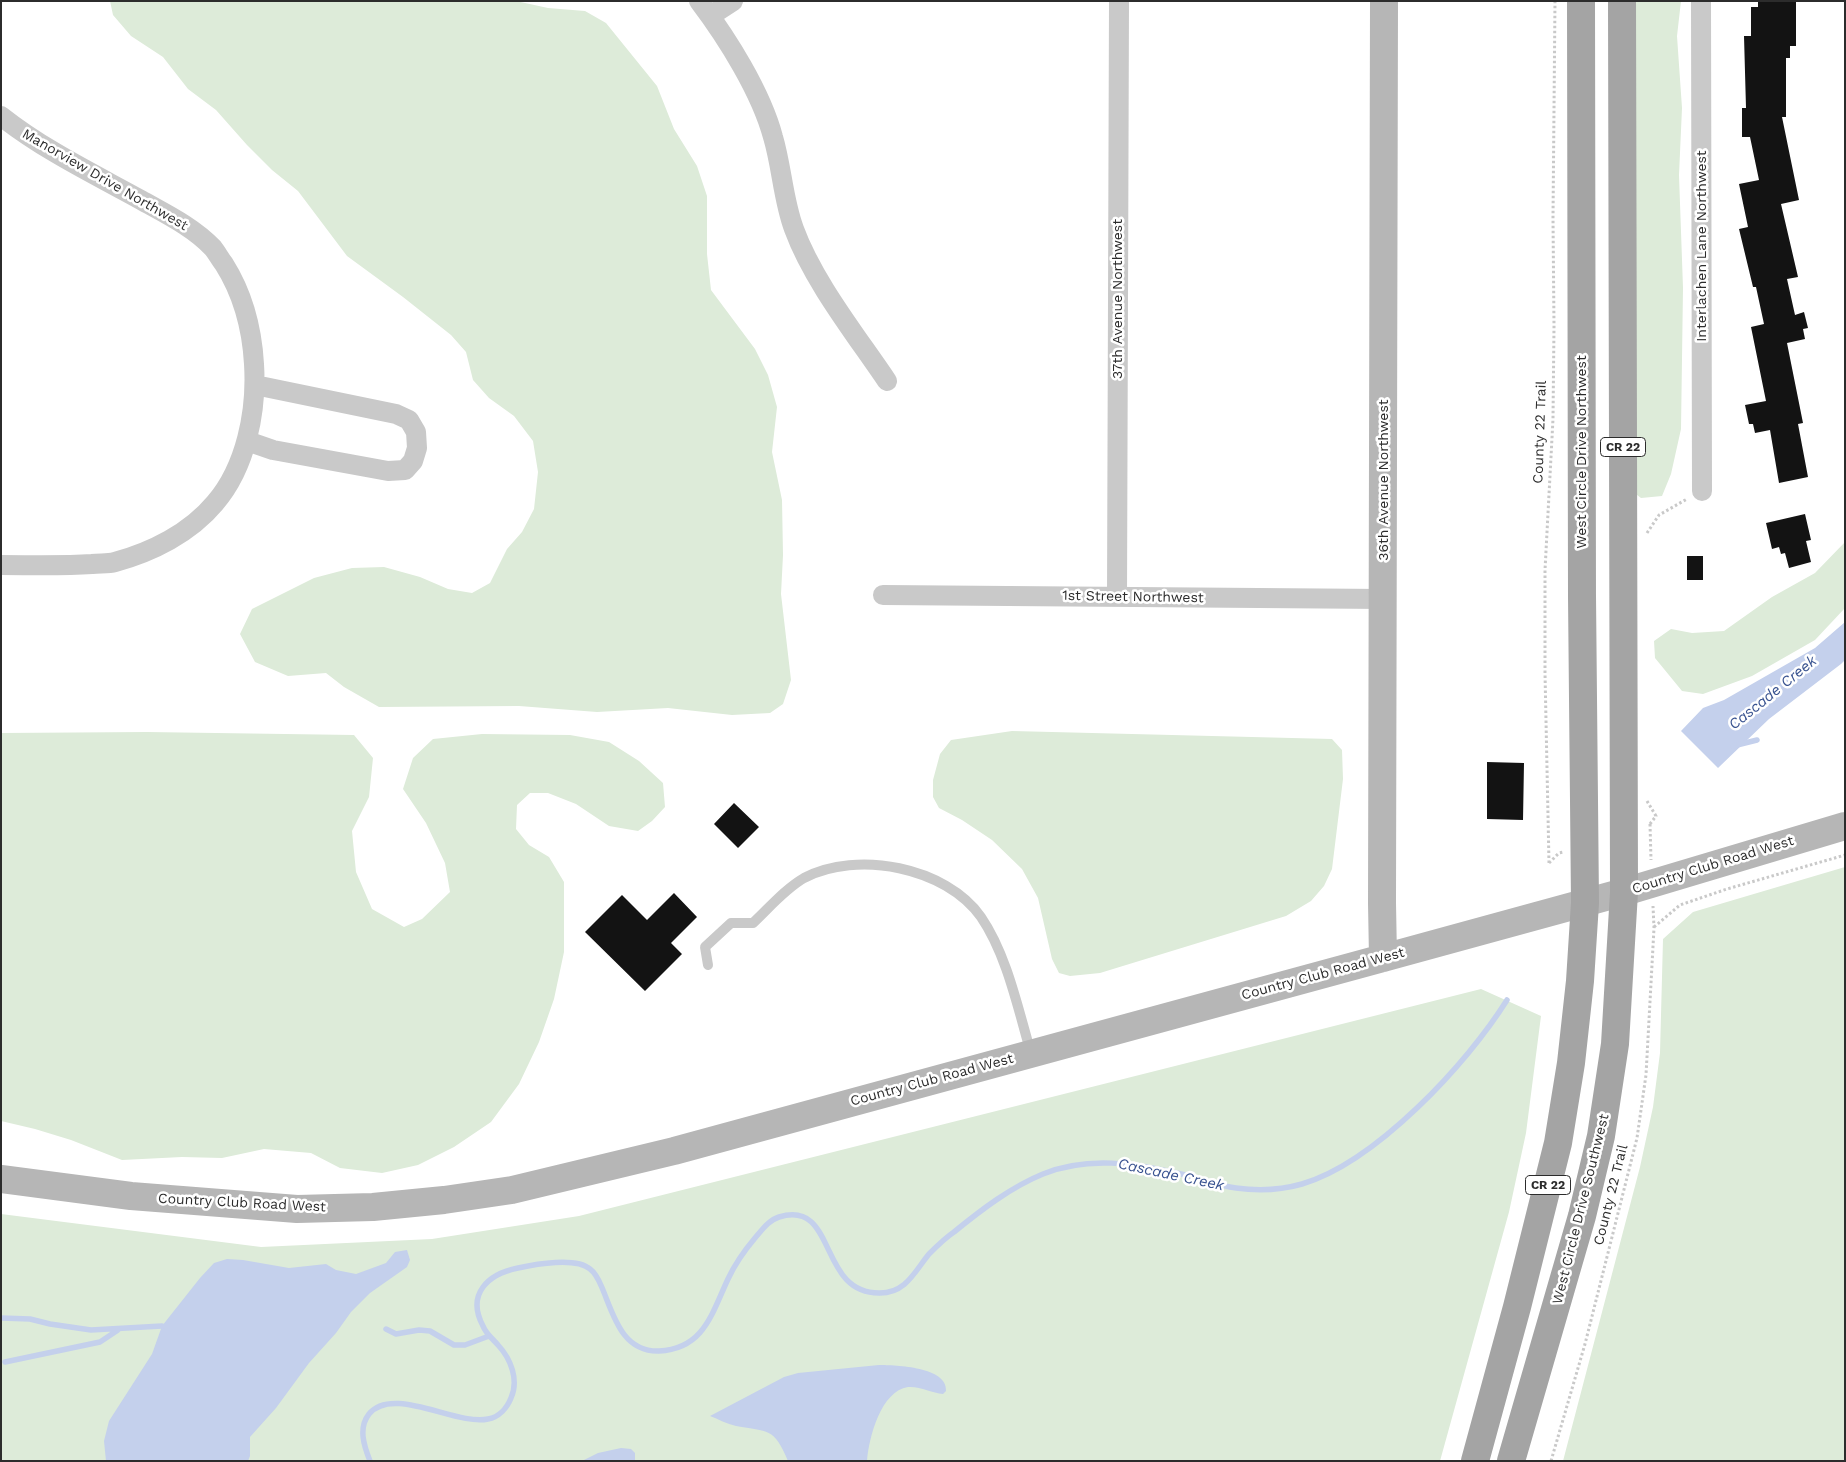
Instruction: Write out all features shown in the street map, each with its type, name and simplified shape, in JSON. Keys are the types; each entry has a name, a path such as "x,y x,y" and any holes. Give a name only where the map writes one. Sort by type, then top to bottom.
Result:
{"main road":[{"name":"36th Avenue Northwest","path":"1383,958 1384,1"},
{"name":"West Circle Drive Northwest","path":"1581,1 1582,596 1585,903"},
{"name":"CR 22","path":"1622,1 1624,892"},
{"name":"Country Club Road West","path":"1,1179 131,1196 297,1209 373,1207 444,1200 512,1190 674,1151 1585,903 1845,826"},
{"name":"West Circle Drive Southwest","path":"1511,1461 1582,1216 1601,1136 1615,1044 1624,892"},
{"name":"CR 22","path":"1475,1461 1522,1288 1558,1143 1577,1023 1585,903"}],"street":[{"path":"734,1 705,9 738,60 760,102 773,135 794,230 810,264 887,381"},
{"name":"37th Avenue Northwest","path":"1117,596 1119,1"},
{"name":"Interlachen Lane Northwest","path":"1701,1 1702,491"},
{"name":"Manorview Drive Northwest","path":"1,116 22,133 186,226 214,249 233,279 246,313 252,343 255,385 254,412 246,441 232,477 215,503 187,528 145,552 113,562 74,565 1,565"},
{"path":"246,441 273,450 388,470 405,470 413,461 417,448 416,432 409,420 396,414 255,385"},
{"name":"1st Street Northwest","path":"883,595 1384,599"}],"lane":[{"path":"708,965 705,947 731,923 753,924 792,887 811,876 835,868 858,864 882,865 918,873 936,881 967,902 989,930 1006,971 1031,1053"}],"path":[{"name":"County 22 Trail","path":"1549,863 1545,570 1553,419 1555,1"},
{"name":"County 22 Trail","path":"1551,1461 1585,1344 1637,1138 1646,1076 1654,928 1680,905 1727,889 1845,855"}],"green space":[{"path":"110,1 516,1 548,8 585,11 606,23 657,86 674,129 697,166 707,196 707,254 711,290 755,349 768,375 777,407 772,452 782,500 783,555 781,594 791,680 783,704 770,713 732,715 668,708 597,712 519,706 379,707 344,687 326,673 288,676 255,662 240,634 252,609 314,578 352,568 384,567 420,577 448,589 472,593 490,583 507,549 522,532 534,509 538,472 533,441 514,416 489,398 473,380 466,352 451,335 347,256 298,191 272,170 216,110 188,89 163,57 131,36 113,15"},
{"path":"1626,1 1681,1 1677,36 1682,108 1679,175 1683,288 1681,429 1671,474 1662,496 1641,498 1628,488"},
{"path":"1845,542 1845,608 1815,640 1752,676 1703,694 1682,691 1655,658 1654,641 1671,629 1692,633 1724,631 1772,597 1815,573"},
{"path":"1012,731 1332,739 1342,750 1343,779 1332,869 1324,886 1311,901 1286,916 1100,973 1070,976 1059,973 1052,959 1038,898 1022,869 992,840 962,820 939,808 933,797 933,780 940,754 951,740"},
{"path":"147,732 354,735 373,758 369,797 352,831 356,872 372,909 404,927 422,919 450,892 445,863 426,823 403,789 413,758 433,739 482,734 570,735 609,742 639,761 663,783 665,807 652,821 638,831 609,826 576,804 548,793 530,793 517,805 516,829 529,845 549,857 564,882 564,952 554,999 539,1042 519,1084 491,1122 454,1147 418,1165 382,1173 340,1168 311,1153 264,1149 222,1158 182,1157 122,1160 71,1140 1,1121 1,733"},
{"path":"1845,867 1845,1461 1563,1461 1640,1167 1653,1107 1660,1053 1663,939 1693,912"},
{"path":"1481,989 1541,1016 1526,1133 1509,1212 1440,1461 1,1461 1,1214 261,1247 432,1239 579,1216"}],"water":[{"path":"1845,622 1845,660 1769,719 1718,768 1681,731 1703,708 1724,700 1815,648"},
{"path":"407,1250 410,1260 407,1267 370,1293 351,1312 336,1333 309,1363 276,1408 250,1437 250,1456 248,1461 106,1461 104,1441 109,1421 152,1354 162,1326 214,1263 227,1259 243,1260 289,1268 326,1264 336,1270 356,1274 386,1263 395,1252"},
{"path":"879,1365 908,1367 930,1372 939,1377 944,1383 946,1391 943,1394 908,1387 899,1390 890,1397 878,1416 870,1440 867,1461 788,1461 778,1442 769,1433 733,1425 710,1416 784,1377 798,1373"},
{"path":"621,1448 631,1449 635,1453 635,1461 582,1461 598,1453"}],"building":[{"path":"1758,1 1796,1 1796,46 1790,46 1790,58 1786,58 1786,117 1782,117 1799,200 1781,204 1798,277 1787,279 1795,315 1804,312 1808,328 1803,329 1805,339 1787,343 1803,423 1798,424 1808,477 1779,483 1770,430 1755,433 1753,424 1749,424 1745,405 1766,401 1751,327 1764,324 1756,287 1753,287 1739,229 1748,227 1739,184 1759,180 1750,137 1742,137 1742,108 1746,108 1744,36 1751,36 1751,7 1758,7"},
{"path":"1805,514 1811,540 1806,541 1811,562 1789,568 1785,553 1781,554 1779,547 1772,549 1766,523"},
{"path":"1687,556 1703,556 1703,580 1687,580"},
{"path":"1487,762 1524,763 1523,820 1487,819"},
{"path":"734,803 759,827 738,848 714,824"},
{"path":"674,893 697,917 671,943 682,954 645,991 585,932 622,895 647,920"}],"waterway":[{"path":"1733,746 1757,740"},
{"name":"Cascade Creek","path":"370,1461 364,1443 364,1425 369,1414 380,1406 393,1404 409,1405 475,1420 492,1418 502,1412 507,1405 511,1398 514,1384 510,1363 503,1351 484,1329 478,1315 477,1304 483,1287 497,1275 535,1265 566,1262 584,1265 592,1271 601,1284 611,1311 628,1339 637,1346 647,1350 659,1351 674,1349 687,1344 696,1336 711,1316 731,1273 743,1253 766,1226 772,1220 779,1217 798,1215 811,1221 820,1233 836,1265 846,1279 860,1289 880,1293 889,1292 903,1285 941,1242 975,1215 1019,1185 1060,1168 1094,1163 1129,1164 1164,1170 1229,1187 1278,1189 1302,1184 1330,1172 1360,1155 1417,1108 1468,1053 1507,1000"},
{"path":"1,1318 30,1319 91,1330 162,1326"},
{"path":"386,1329 396,1334 419,1330 430,1331 454,1345 465,1345 489,1336"},
{"path":"5,1362 100,1342 118,1330"}]}
